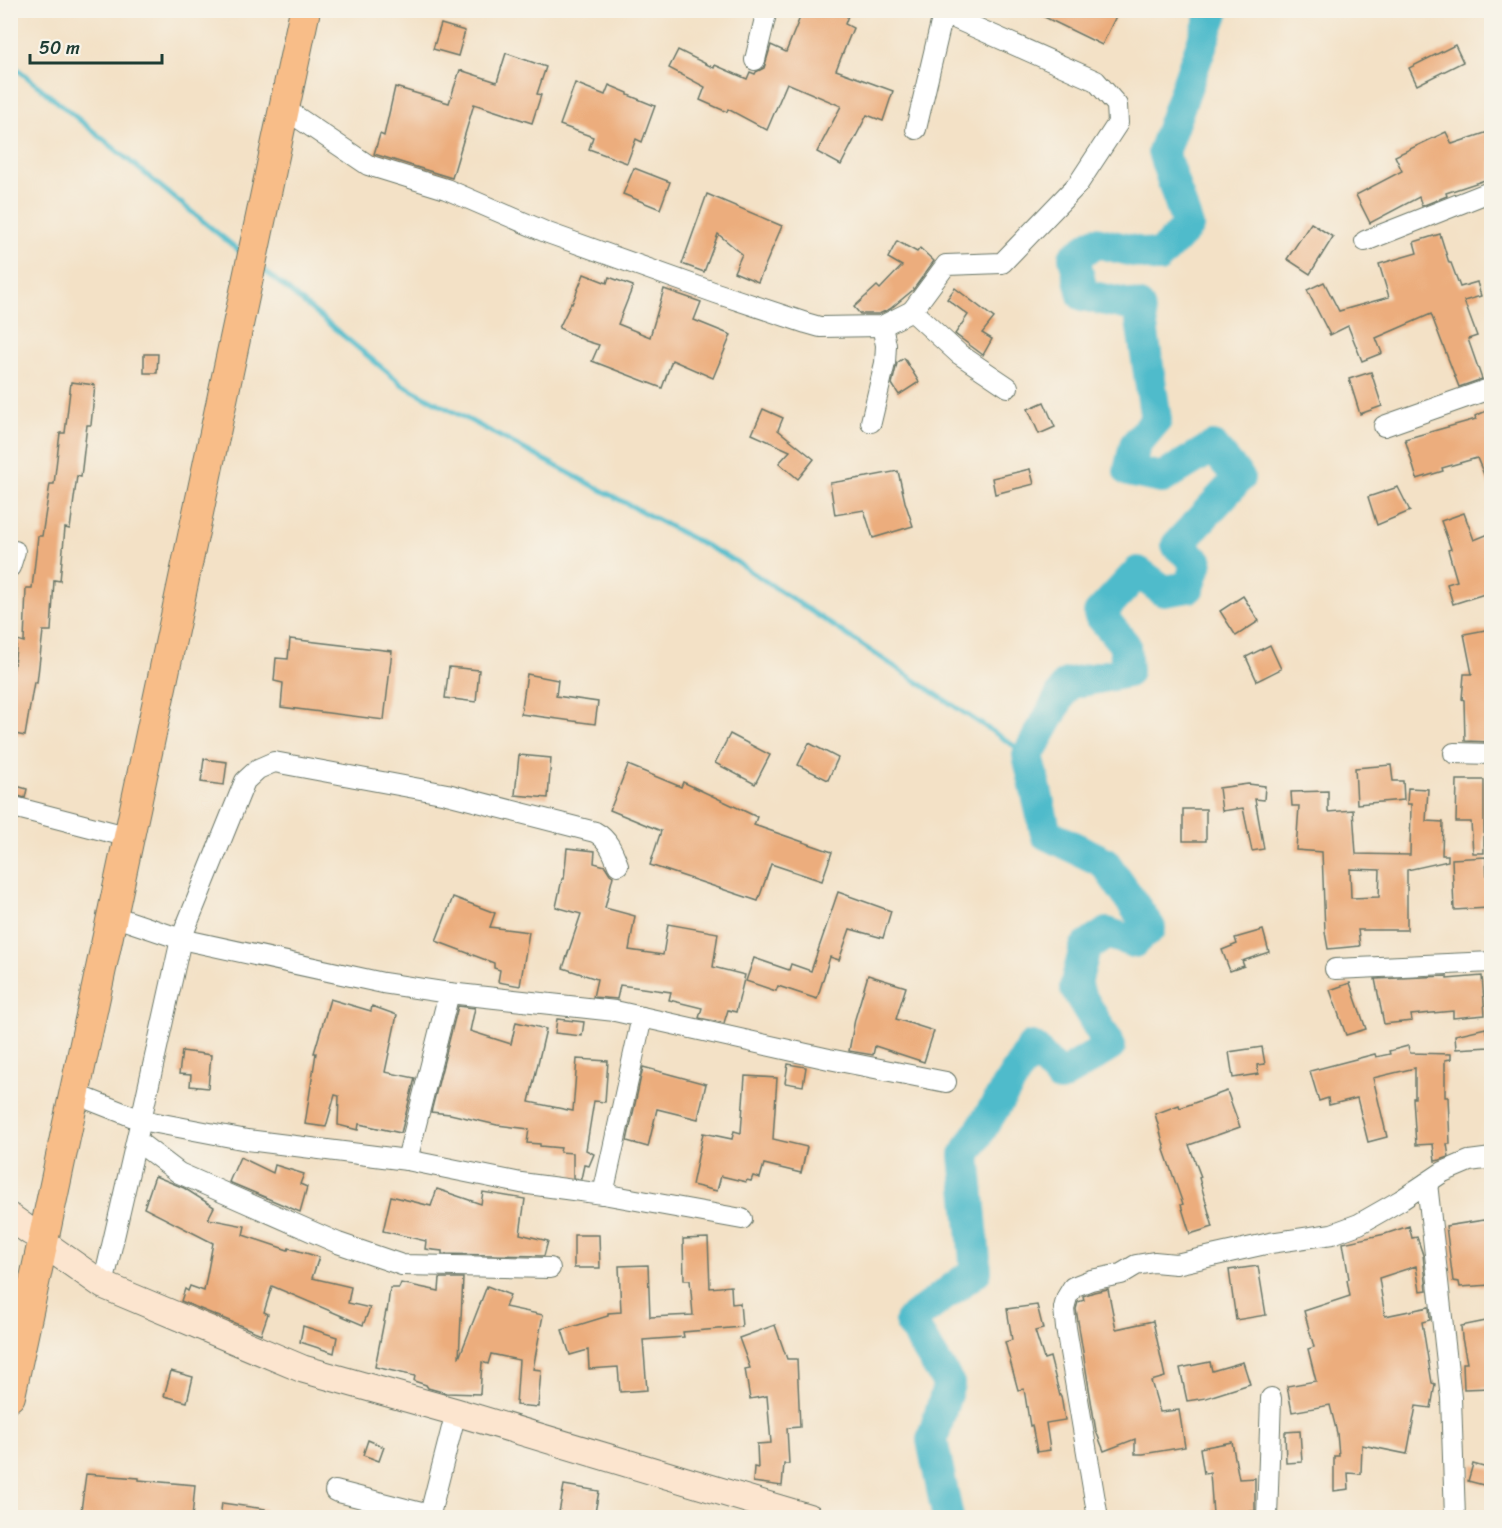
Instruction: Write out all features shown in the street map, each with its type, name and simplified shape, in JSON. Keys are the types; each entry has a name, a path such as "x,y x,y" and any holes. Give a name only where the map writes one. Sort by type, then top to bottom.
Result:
{"main road":[{"path":"11,1309 114,834 285,10"},
{"path":"10,1396 28,1230 75,1094 305,10"}],"street":[{"path":"755,60 767,10"},
{"path":"285,109 368,165 446,189 560,237 716,293 820,327 882,326 912,311 946,265 1002,263 1078,184 1118,123 1117,105 1096,81 943,12 916,129"},
{"path":"1365,241 1491,191"},
{"path":"912,311 959,354 1008,387"},
{"path":"871,422 885,363 886,345 882,326"},
{"path":"1384,426 1491,388"},
{"path":"1454,753 1491,754"},
{"path":"104,1285 181,939 245,781 258,769 274,762 447,794 595,832 603,836 611,847 618,864"},
{"path":"10,806 114,834"},
{"path":"113,916 181,939 383,983 448,993 615,1011 829,1059 946,1082"},
{"path":"1335,969 1491,962"},
{"path":"407,1160 448,993"},
{"path":"603,1194 642,1017"},
{"path":"75,1094 141,1120 247,1140 407,1160 521,1183 603,1194 742,1220"},
{"path":"137,1141 178,1173 339,1244 402,1265 550,1268"},
{"path":"1098,1518 1066,1328 1064,1308 1073,1287 1090,1280 1121,1274 1136,1265 1154,1262 1176,1264 1270,1243 1332,1234 1359,1224 1443,1172 1469,1161 1491,1158"},
{"path":"1427,1183 1451,1398 1455,1518"},
{"path":"28,1230 104,1285 303,1369 456,1412 810,1518"},
{"path":"1267,1518 1271,1398"},
{"path":"335,1491 429,1516 456,1412"}],"building":[{"path":"803,10 850,10 845,24 853,28 836,70 893,91 883,121 867,115 841,165 817,152 841,106 787,83 767,130 728,109 727,112 700,100 705,87 669,68 678,50 714,68 715,65 747,79 750,72 755,74 764,68 771,45 786,52"},
{"path":"1030,10 1110,10 1117,14 1102,45"},
{"path":"441,24 465,31 458,56 433,49"},
{"path":"1455,45 1463,62 1417,85 1409,68"},
{"path":"506,53 546,67 537,94 541,95 532,123 474,104 452,178 374,154 380,134 384,136 395,87 449,103 460,70 497,82"},
{"path":"575,83 605,95 609,85 655,106 642,142 636,139 627,163 589,149 593,137 560,125"},
{"path":"1491,131 1491,178 1446,193 1447,196 1422,206 1419,197 1370,223 1356,195 1402,171 1395,156 1446,132 1452,144"},
{"path":"634,168 670,182 660,209 623,194"},
{"path":"707,194 782,226 758,282 734,272 742,254 718,234 704,272 682,264"},
{"path":"1311,223 1333,237 1310,274 1287,259"},
{"path":"1440,234 1449,263 1451,263 1460,287 1477,282 1481,296 1464,301 1477,336 1468,339 1482,379 1459,387 1431,314 1376,338 1382,353 1362,361 1348,326 1330,335 1307,290 1324,282 1339,311 1389,297 1379,264 1417,253 1414,242"},
{"path":"897,241 917,252 920,248 934,261 913,290 890,309 879,314 860,314 854,307 877,286 880,289 902,266 888,258"},
{"path":"584,274 607,283 609,277 633,286 618,324 650,337 664,289 701,302 694,320 731,335 713,378 672,360 662,388 592,361 599,345 559,328"},
{"path":"955,288 994,318 982,333 992,339 983,355 955,334 968,315 947,299"},
{"path":"144,354 158,354 157,373 144,373"},
{"path":"904,358 919,382 899,395 892,384 897,363"},
{"path":"1371,372 1382,406 1360,414 1349,379"},
{"path":"71,382 95,385 91,425 87,425 81,477 77,476 70,529 65,528 60,581 54,580 51,631 43,631 37,683 34,682 25,736 10,733 10,698 17,640 24,642 26,588 32,588 38,536 42,536 50,484 54,484 60,433 65,433"},
{"path":"1044,402 1055,427 1039,434 1028,409"},
{"path":"763,409 783,418 778,430 814,459 798,479 779,463 790,451 752,434"},
{"path":"1491,409 1491,491 1477,458 1442,468 1443,471 1417,479 1405,439 1476,419 1475,416"},
{"path":"1030,469 1034,484 995,494 992,478"},
{"path":"898,471 913,526 873,538 864,510 835,515 830,483"},
{"path":"1398,487 1410,511 1377,525 1368,497"},
{"path":"1464,513 1474,540 1491,533 1491,592 1453,604 1447,584 1457,581 1448,550 1451,549 1441,521"},
{"path":"1243,596 1259,621 1236,636 1220,611"},
{"path":"1491,629 1491,742 1465,741 1464,700 1462,699 1464,674 1472,674 1464,634"},
{"path":"290,639 392,651 384,720 281,707 283,683 274,681 276,658 288,659"},
{"path":"1270,645 1281,669 1257,681 1246,657"},
{"path":"449,667 479,670 476,702 445,698"},
{"path":"527,674 558,680 556,696 598,702 595,724 521,714"},
{"path":"730,734 770,755 755,784 715,763"},
{"path":"809,743 838,758 828,780 798,765"},
{"path":"519,755 551,758 548,798 515,795"},
{"path":"204,759 227,762 224,785 201,782"},
{"path":"628,765 681,787 683,782 757,817 754,825 832,852 822,881 771,864 758,901 650,865 661,831 610,810"},
{"path":"1391,765 1393,781 1403,781 1404,800 1357,804 1355,768"},
{"path":"1457,780 1484,780 1484,853 1473,853 1471,822 1456,822"},
{"path":"1248,784 1265,786 1264,800 1255,799 1264,849 1252,851 1243,808 1222,811 1219,788"},
{"path":"13,785 27,789 25,798 11,794"},
{"path":"1408,788 1428,789 1426,821 1443,822 1442,855 1448,855 1448,861 1407,870 1407,930 1358,930 1360,946 1328,949 1325,932 1322,852 1296,850 1299,806 1292,806 1291,792 1328,791 1328,812 1353,810 1356,854 1410,855 1411,804 1407,804","holes":["1350,869 1380,870 1379,897 1351,898"]},
{"path":"1183,809 1206,809 1206,841 1183,841"},
{"path":"567,848 595,851 594,863 605,866 613,876 605,908 635,916 629,950 663,955 668,924 718,933 713,967 745,975 736,1012 728,1010 724,1023 699,1018 702,1008 669,1000 671,992 620,985 617,999 593,997 597,979 563,968 581,914 556,907 562,879 564,879"},
{"path":"1486,857 1488,908 1454,910 1452,859"},
{"path":"838,892 891,911 883,938 850,929 839,960 830,957 817,999 778,986 776,991 746,981 754,958 789,970 791,964 811,971"},
{"path":"453,897 495,913 490,927 529,932 520,986 498,982 500,970 494,968 494,963 436,941"},
{"path":"1263,930 1269,952 1242,961 1244,966 1230,971 1222,950 1237,944 1235,938"},
{"path":"868,975 906,987 896,1019 934,1031 924,1062 875,1046 873,1055 849,1051 855,1019"},
{"path":"1447,976 1447,979 1482,976 1485,1015 1453,1018 1453,1011 1411,1015 1412,1021 1384,1024 1375,979"},
{"path":"1350,983 1366,1029 1346,1035 1330,990"},
{"path":"330,999 371,1011 372,1006 397,1015 385,1072 415,1078 401,1133 359,1124 358,1130 338,1125 339,1096 335,1095 326,1127 305,1124 316,1053 314,1053"},
{"path":"458,1006 475,1008 470,1031 511,1044 516,1022 546,1029 529,1102 573,1111 577,1059 608,1061 605,1102 594,1101 586,1150 594,1154 589,1166 584,1165 581,1179 573,1178 573,1153 560,1152 561,1148 527,1143 529,1129 431,1112"},
{"path":"557,1019 584,1022 582,1036 555,1033"},
{"path":"1486,1028 1489,1047 1456,1049 1455,1035"},
{"path":"1408,1046 1410,1053 1451,1054 1451,1059 1445,1060 1449,1157 1440,1160 1435,1161 1433,1144 1416,1145 1413,1098 1415,1098 1415,1068 1373,1078 1387,1137 1368,1142 1357,1098 1329,1105 1328,1098 1319,1101 1310,1071 1375,1054 1376,1057 1390,1054 1389,1051"},
{"path":"1262,1047 1265,1064 1257,1065 1258,1074 1233,1078 1229,1052"},
{"path":"182,1051 211,1055 208,1088 190,1086 191,1075 179,1074"},
{"path":"788,1064 806,1067 803,1086 785,1083"},
{"path":"643,1067 706,1084 698,1119 657,1109 648,1147 627,1141"},
{"path":"745,1076 777,1078 773,1139 807,1147 801,1173 764,1164 760,1178 753,1176 751,1181 746,1182 721,1176 717,1191 692,1185 703,1133 732,1139 734,1131 741,1133"},
{"path":"1227,1091 1240,1127 1189,1145 1201,1177 1199,1178 1213,1227 1190,1234 1155,1114 1179,1105 1180,1108"},
{"path":"240,1157 273,1173 275,1165 304,1174 300,1184 307,1187 300,1212 229,1182"},
{"path":"155,1176 184,1188 214,1207 208,1219 245,1226 243,1235 288,1250 289,1248 319,1257 312,1278 351,1287 348,1303 370,1308 363,1325 272,1286 264,1312 268,1314 261,1334 181,1301 185,1289 188,1291 190,1286 204,1291 213,1243 144,1208"},
{"path":"437,1189 481,1204 483,1192 525,1199 520,1234 548,1241 544,1256 442,1254 442,1251 425,1249 426,1241 383,1231 391,1196 431,1206"},
{"path":"1491,1219 1491,1285 1460,1287 1459,1282 1453,1281 1446,1226"},
{"path":"1409,1226 1412,1238 1417,1237 1423,1255 1427,1290 1420,1291 1416,1266 1379,1278 1385,1316 1429,1307 1430,1320 1422,1322 1432,1383 1435,1384 1431,1408 1416,1406 1407,1454 1362,1445 1361,1474 1348,1473 1349,1489 1334,1491 1334,1456 1339,1456 1337,1433 1330,1405 1292,1412 1287,1386 1316,1381 1308,1349 1314,1347 1304,1311 1350,1296 1343,1243"},
{"path":"574,1235 599,1235 600,1268 574,1268"},
{"path":"708,1238 710,1288 731,1286 732,1304 740,1303 742,1327 683,1332 684,1337 643,1340 647,1390 620,1392 618,1367 589,1369 588,1350 570,1355 562,1330 608,1316 608,1313 621,1312 619,1266 648,1265 650,1317 693,1315 690,1280 684,1280 683,1239"},
{"path":"1258,1266 1266,1315 1236,1320 1229,1270"},
{"path":"440,1278 463,1278 459,1358 487,1286 510,1295 505,1307 543,1315 533,1369 541,1370 538,1407 516,1405 519,1360 491,1354 488,1364 482,1362 480,1394 446,1393 414,1381 415,1376 375,1367 390,1288 399,1288 401,1283 439,1291"},
{"path":"1108,1289 1116,1329 1153,1321 1165,1377 1151,1381 1160,1412 1179,1410 1185,1447 1135,1454 1135,1439 1104,1451 1096,1431 1076,1309 1078,1302 1084,1300 1083,1296"},
{"path":"1037,1305 1043,1329 1035,1331 1044,1359 1050,1357 1065,1420 1046,1423 1050,1450 1037,1452 1024,1389 1018,1390 1005,1342 1012,1340 1007,1309"},
{"path":"1491,1320 1491,1388 1464,1389 1463,1363 1467,1363 1461,1326"},
{"path":"775,1325 787,1359 797,1359 800,1427 787,1428 789,1464 784,1464 782,1486 753,1482 754,1467 758,1468 757,1444 771,1443 767,1396 750,1399 745,1369 750,1368 739,1338"},
{"path":"303,1326 337,1337 334,1353 300,1342"},
{"path":"1210,1362 1212,1371 1243,1362 1250,1384 1206,1398 1187,1401 1180,1368"},
{"path":"171,1371 193,1377 187,1402 164,1396"},
{"path":"1300,1431 1302,1462 1286,1463 1285,1432"},
{"path":"368,1440 384,1447 379,1461 363,1455"},
{"path":"1232,1442 1239,1479 1255,1478 1255,1511 1213,1514 1210,1473 1204,1474 1200,1448"},
{"path":"1473,1464 1491,1469 1491,1487 1468,1481"},
{"path":"86,1474 195,1485 192,1518 80,1518"},
{"path":"564,1485 599,1491 594,1518 558,1518"},
{"path":"222,1503 265,1509 265,1518 220,1518"}],"waterway":[{"path":"948,1518 932,1440 949,1384 910,1321 976,1271 965,1155 1032,1047 1060,1077 1110,1046 1075,987 1085,948 1107,933 1134,942 1150,928 1104,862 1046,834 1028,755 1067,684 1127,672 1125,645 1099,614 1138,572 1164,591 1189,587 1197,562 1177,545 1239,478 1213,447 1162,478 1129,471 1135,445 1156,420 1139,307 1083,295 1074,257 1096,242 1158,257 1188,226 1163,152 1214,10"},
{"path":"10,63 243,254"},
{"path":"260,267 403,385 735,561 1028,755"}]}
